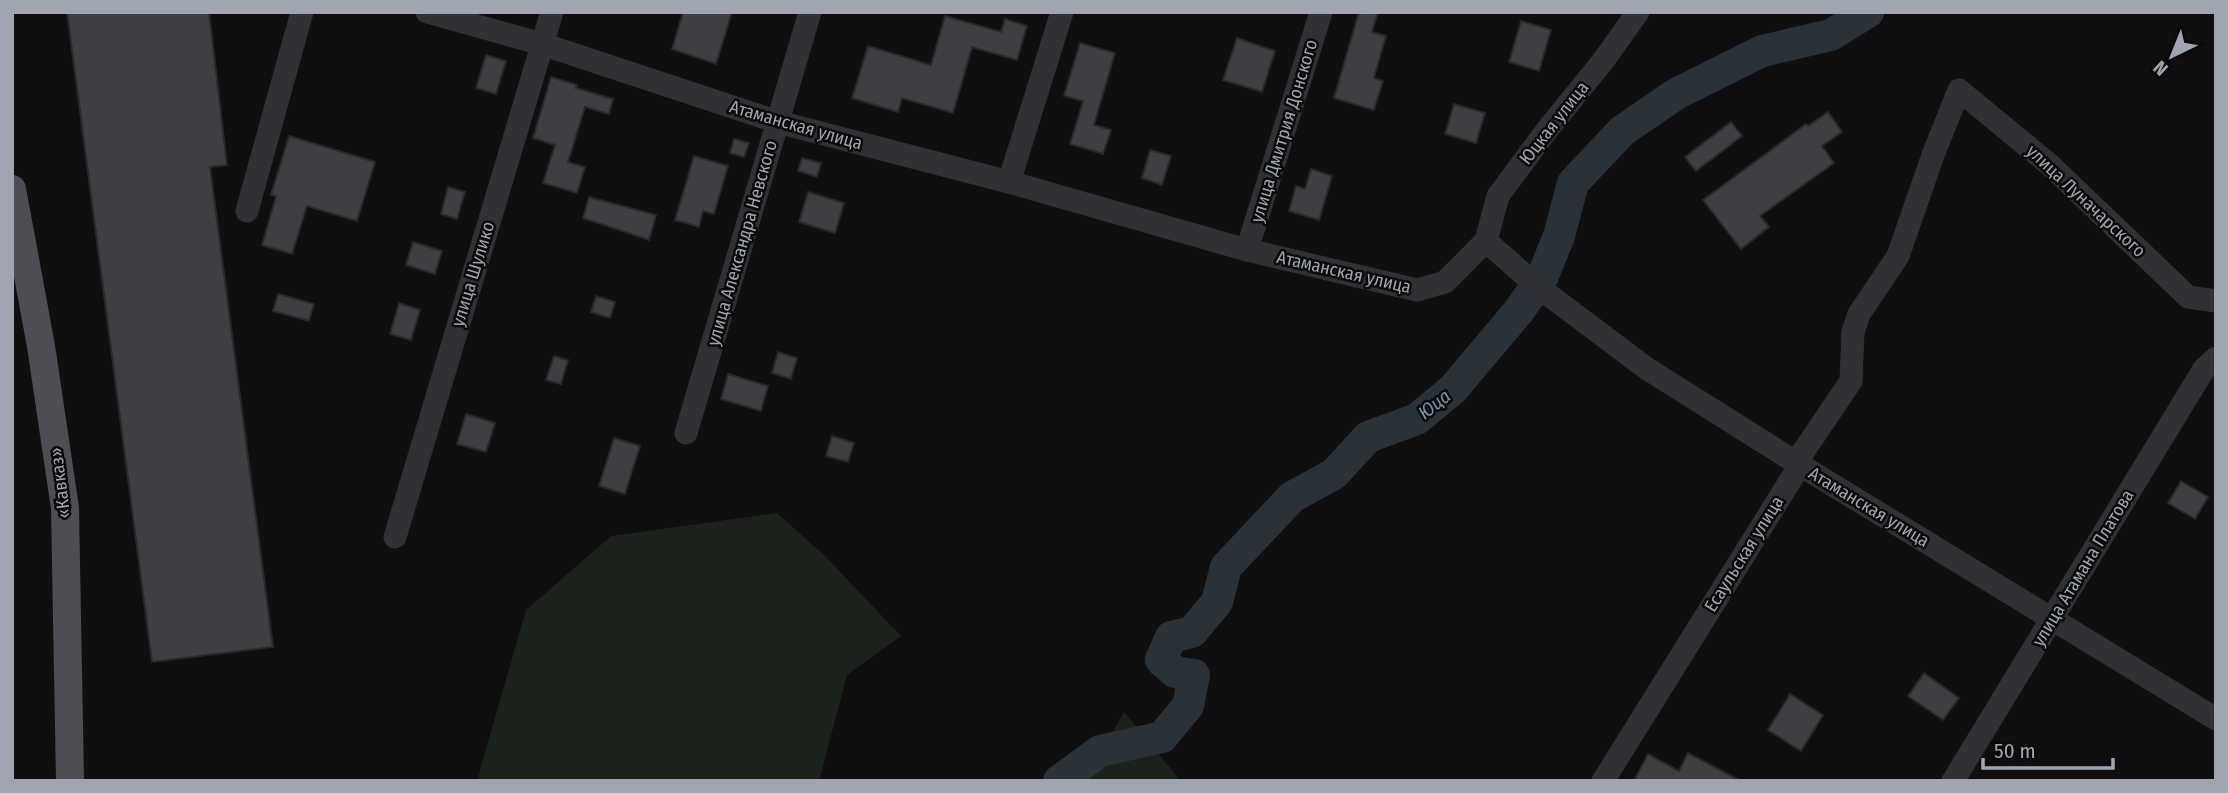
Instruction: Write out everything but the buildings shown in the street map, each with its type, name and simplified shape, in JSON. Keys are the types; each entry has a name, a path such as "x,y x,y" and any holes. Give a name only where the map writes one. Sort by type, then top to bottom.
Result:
{"main road":[{"name":"«Кавказ»","path":"12,189 41,346 65,508 70,781"},
{"name":"«Кавказ»","path":"12,281 46,511 52,781"}],"street":[{"path":"247,211 302,12"},
{"name":"Атаманская улица","path":"427,12 542,44 778,122 1009,182 1247,250 1417,290 1445,282 1486,241 1537,286 1646,369 2216,719"},
{"name":"улица Шулико","path":"395,537 552,12"},
{"name":"улица Александра Невского","path":"686,433 810,12"},
{"path":"1009,182 1062,12"},
{"name":"улица Дмитрия Донского","path":"1247,250 1321,12"},
{"name":"Юцкая улица","path":"1486,241 1497,196 1638,12"},
{"name":"улица Луначарского","path":"1959,90 2050,166 2188,297 2216,301"},
{"name":"Есаульская улица","path":"1603,781 1800,465 1802,452 1851,381 1853,332 1859,314 1898,256 1959,90"},
{"name":"улица Атамана Платова","path":"1952,781 2204,369 2216,358"}],"shaded area":[{"path":"777,513 825,556 901,636 847,675 819,781 477,781 526,610 611,536"},
{"path":"1124,712 1180,780 1180,781 1084,781"}],"waterway":[{"name":"Юца","path":"1059,781 1100,751 1162,737 1188,706 1194,675 1175,672 1161,660 1171,637 1192,632 1217,602 1226,567 1292,497 1334,474 1368,437 1417,419 1453,389 1518,312 1542,278 1559,236 1573,183 1622,131 1676,94 1762,51 1831,35 1868,12"}]}
